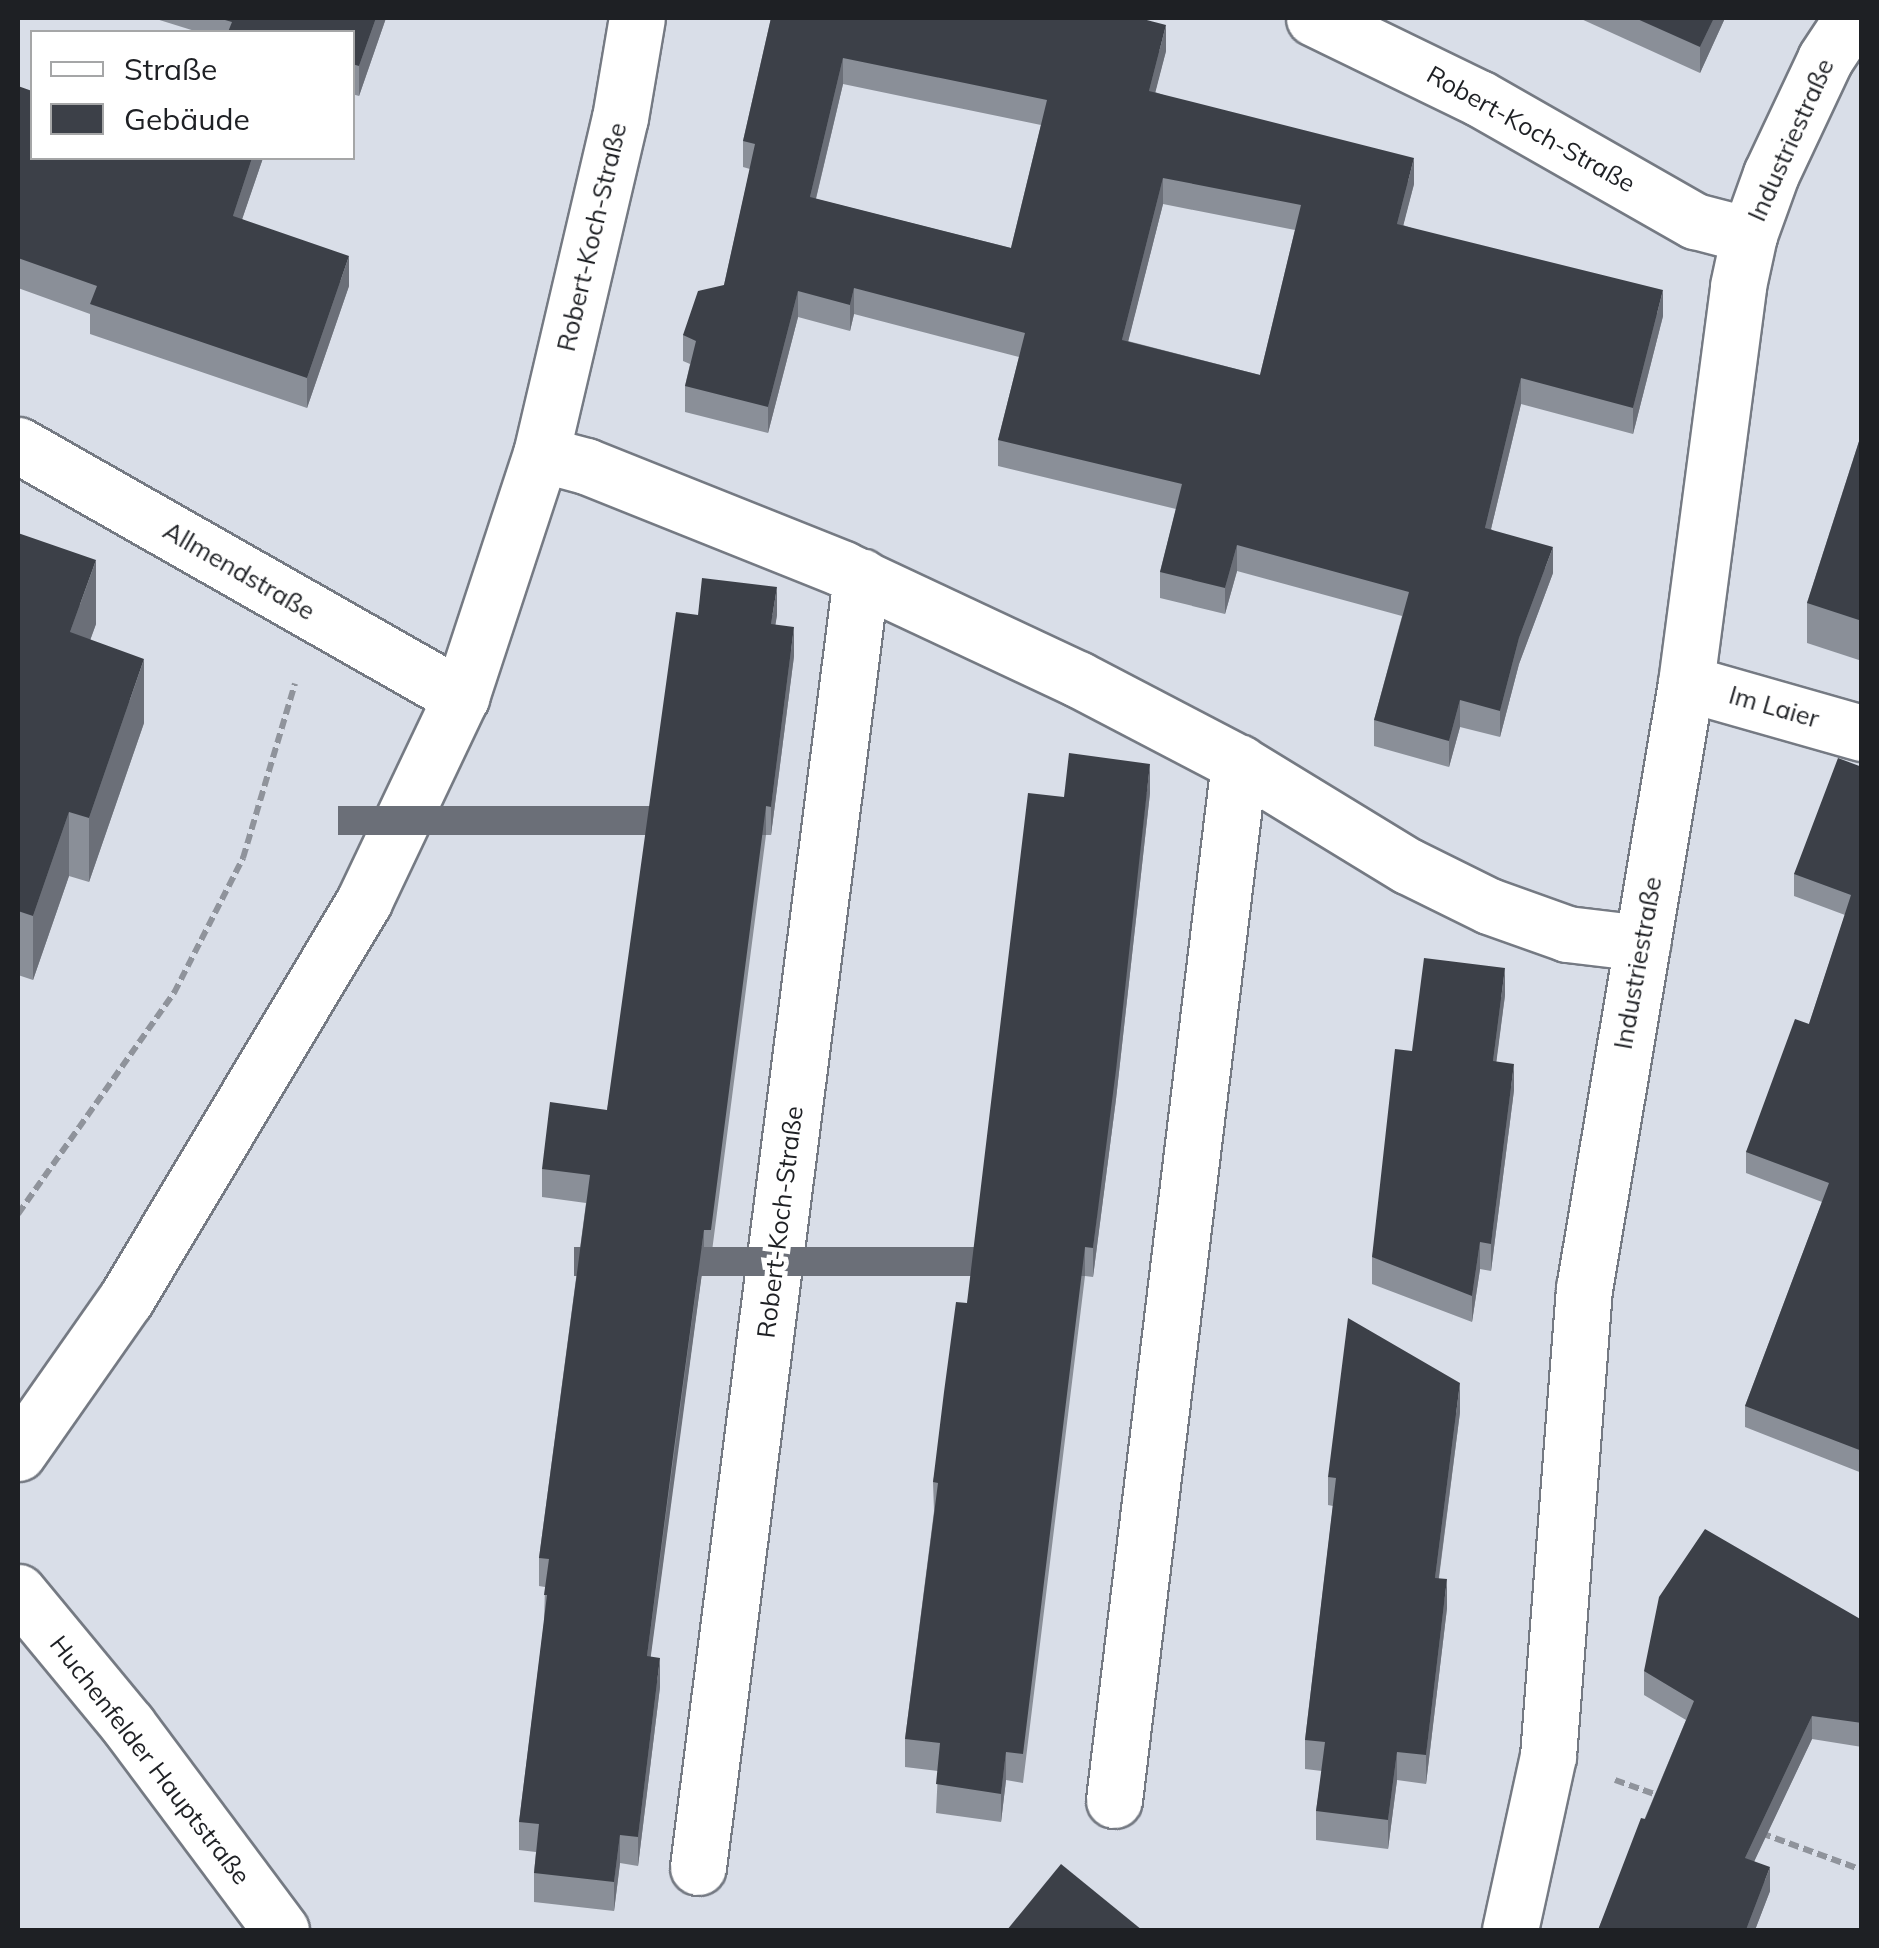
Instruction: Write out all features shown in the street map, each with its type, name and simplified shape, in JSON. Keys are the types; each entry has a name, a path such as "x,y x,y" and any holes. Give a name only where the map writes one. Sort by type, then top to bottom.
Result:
{"street":[{"name":"Robert-Koch-Straße","path":"18,1453 126,1299 364,901 461,697 540,454 620,118 637,18"},
{"name":"Robert-Koch-Straße","path":"1314,18 1480,98 1695,221 1748,235"},
{"name":"Industriestraße","path":"1510,1930 1548,1756 1584,1290 1686,683 1738,286 1748,235 1771,174 1810,92 1852,18"},
{"name":"Allmendstraße","path":"18,445 461,697"},
{"path":"540,454 586,466 861,576 1078,679 1238,763 1408,866 1489,906 1568,934 1642,943"},
{"name":"Robert-Koch-Straße","path":"698,1867 861,576"},
{"name":"Im Laier","path":"1686,683 1862,732"},
{"path":"1114,1800 1238,763"},
{"name":"Huchenfelder Hauptstraße","path":"18,1592 128,1724 281,1930"}],"path":[{"path":"18,1214 174,993 243,858 316,615"},
{"path":"1548,1756 1677,1803"},
{"path":"1751,1830 1862,1870"}],"building":[{"path":"218,18 376,18 359,66 355,65 355,30 229,30 232,22"},
{"path":"771,18 1139,18 1166,25 1149,91 1414,158 1397,224 1663,290 1633,408 1521,378 1485,528 1553,547 1519,638 1500,711 1460,700 1449,741 1374,720 1409,592 1237,545 1225,588 1160,572 1182,484 998,440 1025,333 854,288 850,305 798,291 768,407 685,386 696,341 683,335 698,291 724,285 755,144 743,141","holes":["843,58 1047,100 1011,248 810,197","1163,178 1301,205 1260,375 1122,340"]},
{"path":"1635,18 1714,18 1700,47"},
{"path":"18,86 30,90 30,160 251,160 233,216 349,256 307,378 90,304 97,286 18,258"},
{"path":"1862,432 1862,621 1807,603"},
{"path":"18,533 96,560 70,632 144,659 89,818 69,812 33,916 18,911"},
{"path":"702,578 777,587 771,624 794,627 771,807 766,806 711,1230 704,1230 647,1656 660,1658 638,1837 620,1835 614,1882 534,1873 539,1824 519,1822 547,1595 549,1559 539,1558 590,1175 542,1169 550,1102 607,1110 676,612 698,615"},
{"path":"1069,753 1150,764 1116,1070 1093,1248 1085,1247 1023,1754 1006,1752 1001,1794 936,1784 940,1743 905,1739 938,1483 933,1482 944,1392 956,1302 967,1303 1028,793 1064,797"},
{"path":"1838,758 1862,767 1862,1451 1745,1406 1829,1183 1746,1152 1795,1019 1809,1024 1851,895 1794,874"},
{"path":"1424,958 1505,968 1493,1061 1514,1064 1491,1244 1480,1242 1472,1296 1372,1257 1395,1049 1412,1051"},
{"path":"1348,1318 1460,1383 1435,1578 1447,1579 1426,1755 1397,1752 1388,1820 1316,1811 1325,1742 1305,1740 1336,1478 1328,1477"},
{"path":"1705,1529 1862,1620 1862,1723 1812,1716 1745,1858 1770,1867 1746,1930 1598,1930 1641,1818 1645,1819 1694,1701 1644,1671 1659,1597"},
{"path":"1061,1864 1142,1930 1007,1930"}]}
